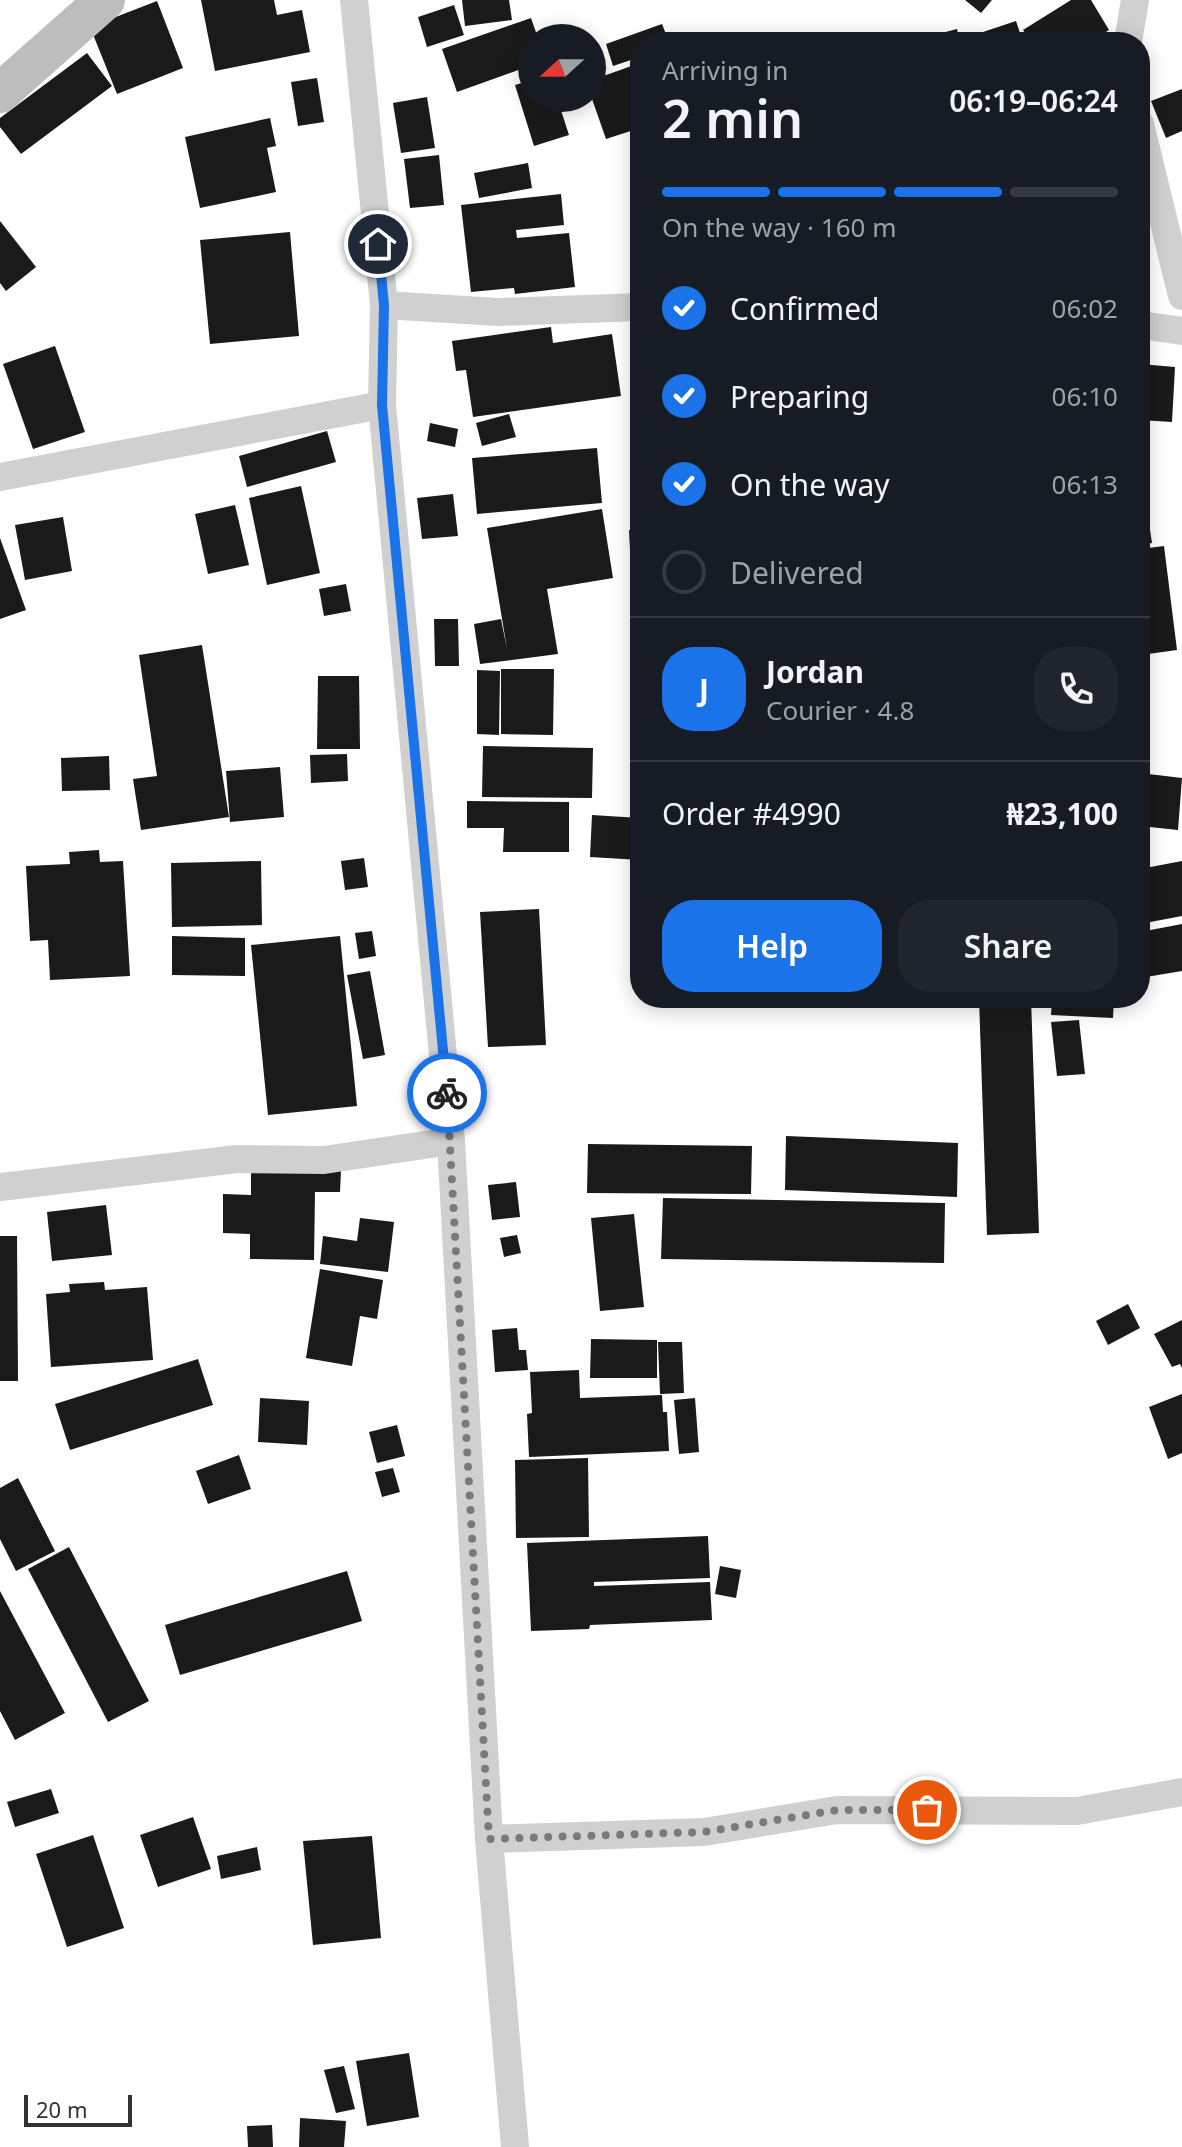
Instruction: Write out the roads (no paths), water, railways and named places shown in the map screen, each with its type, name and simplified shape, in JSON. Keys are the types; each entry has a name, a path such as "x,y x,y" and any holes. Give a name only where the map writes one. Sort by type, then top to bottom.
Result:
{"street":[{"path":"0,93 105,0"},
{"path":"354,0 384,305 382,405 451,1141 489,1839 515,2147"},
{"path":"1130,32 1135,0"},
{"path":"1150,165 1182,296"},
{"path":"384,305 498,312 630,307"},
{"path":"1150,326 1182,331"},
{"path":"0,477 382,405"},
{"path":"0,1187 237,1159 324,1160 451,1141"},
{"path":"489,1839 704,1832 837,1810 1077,1811 1182,1792"}]}
